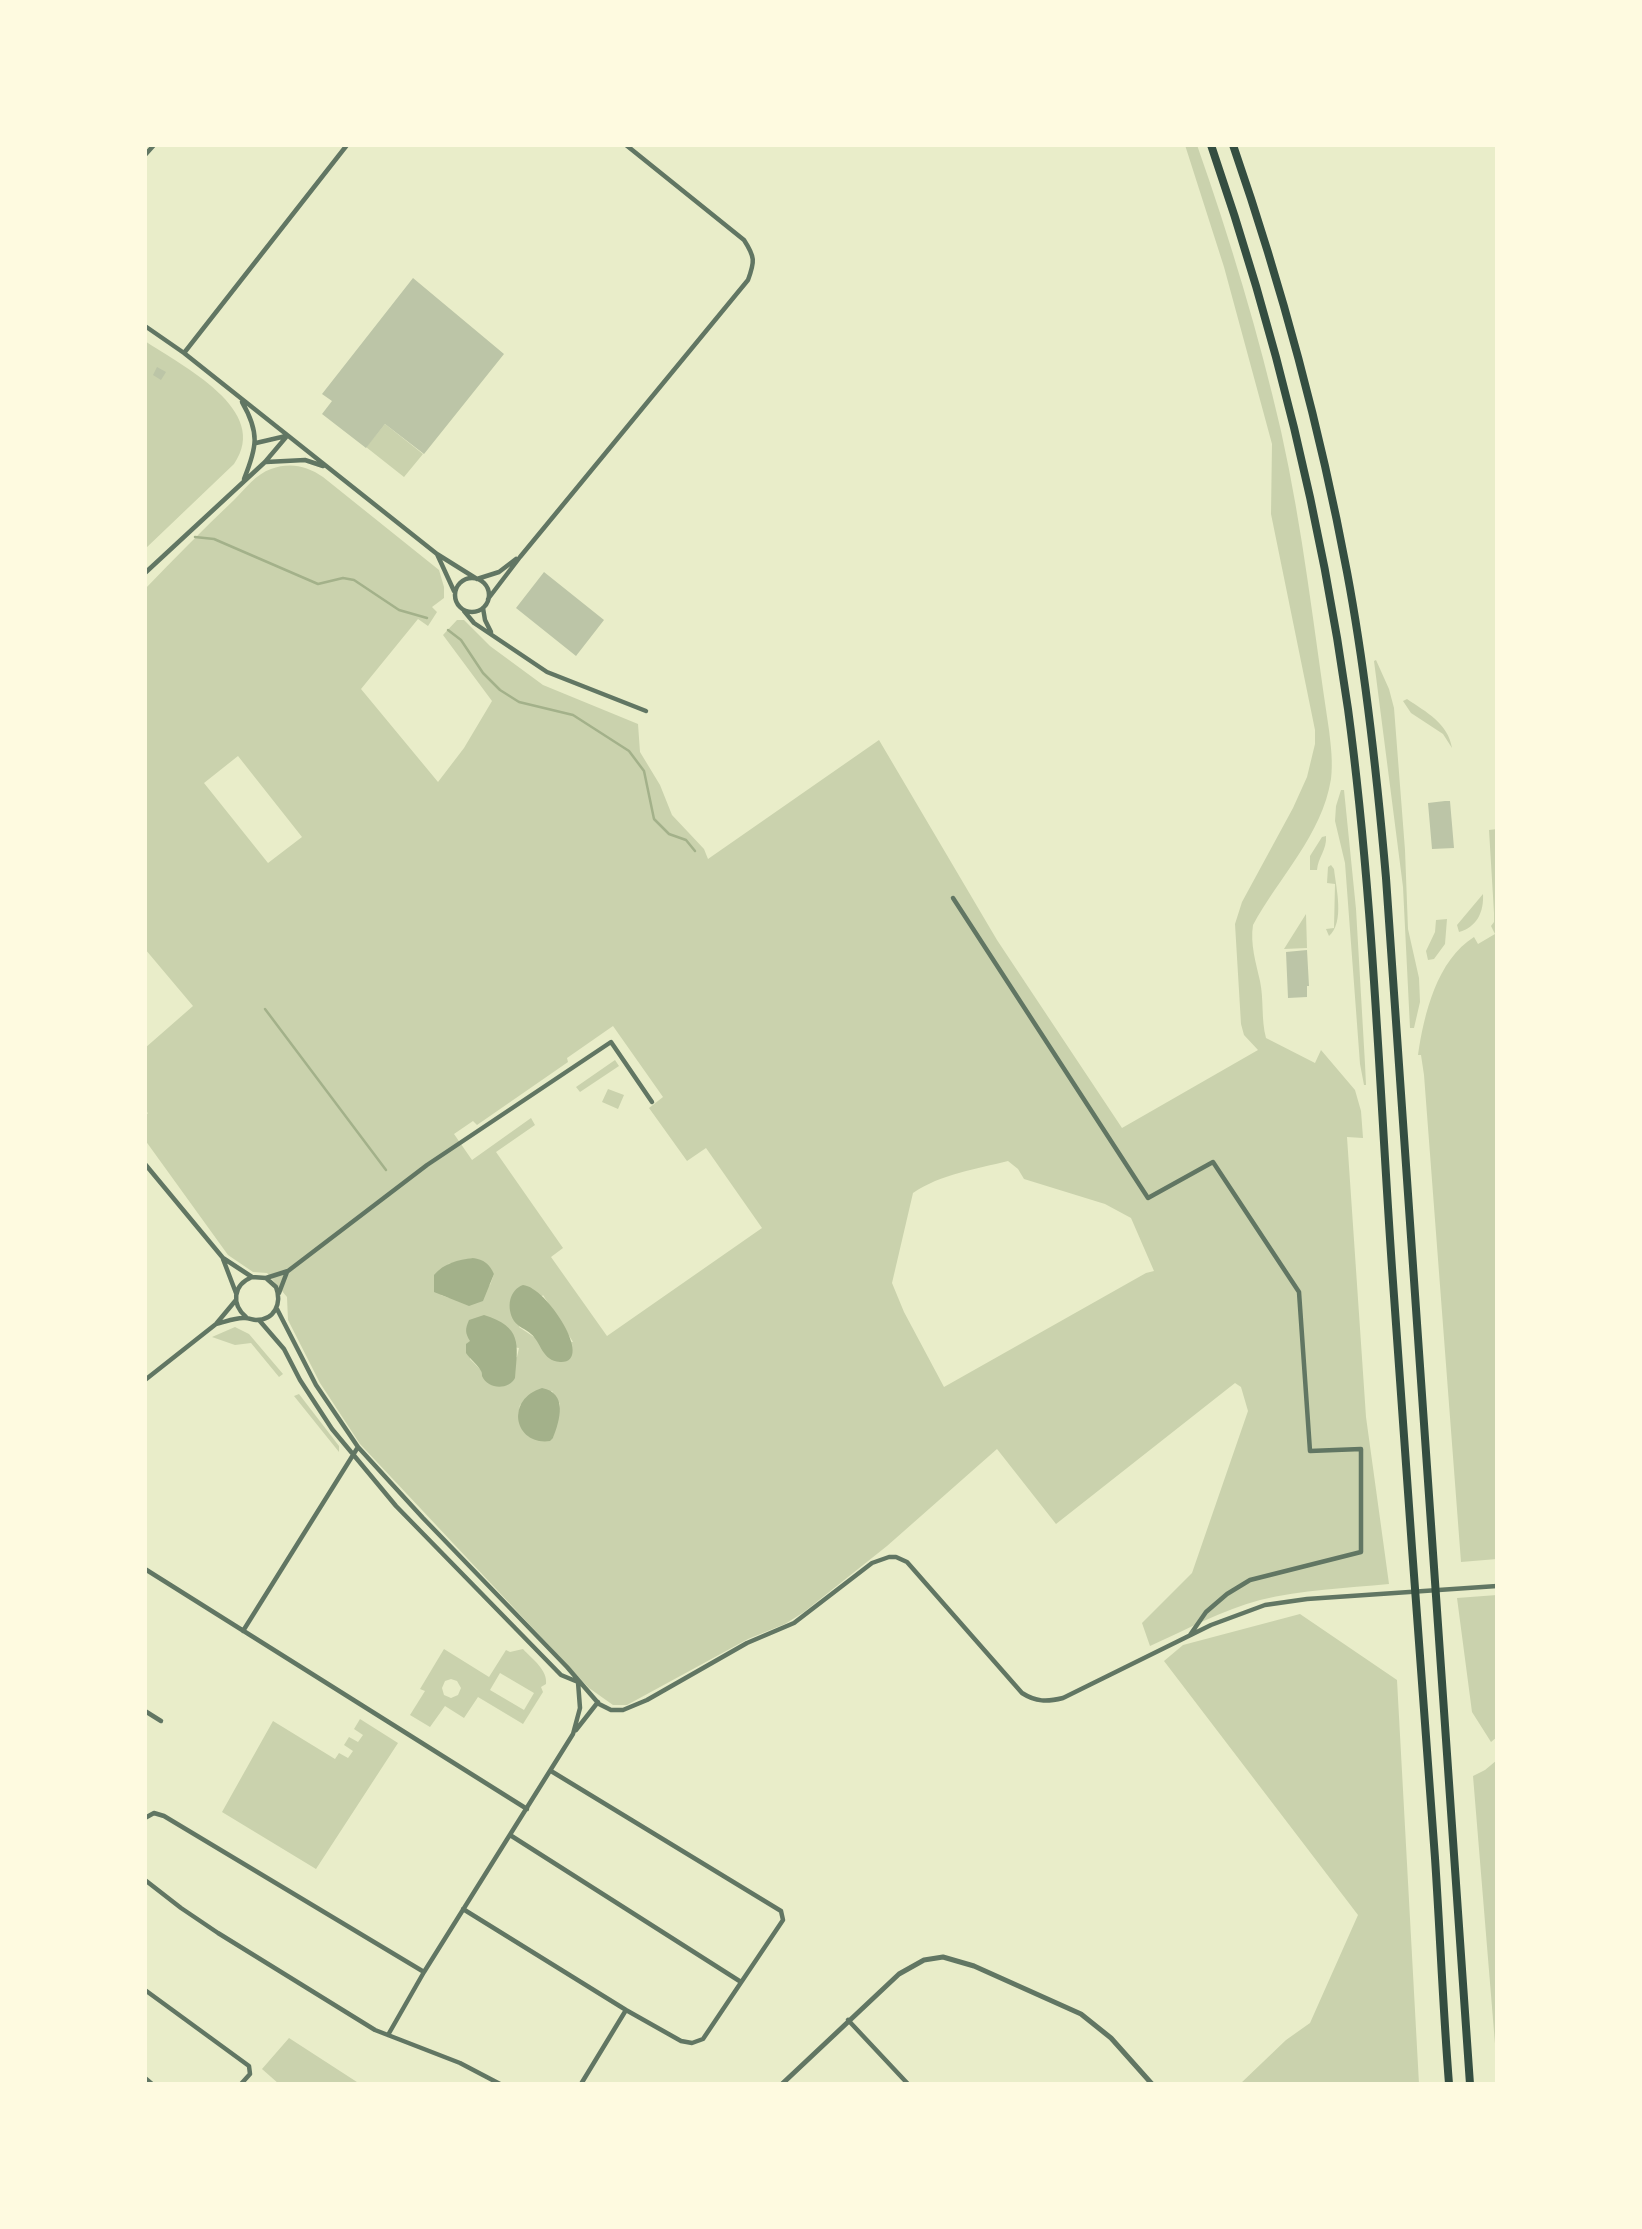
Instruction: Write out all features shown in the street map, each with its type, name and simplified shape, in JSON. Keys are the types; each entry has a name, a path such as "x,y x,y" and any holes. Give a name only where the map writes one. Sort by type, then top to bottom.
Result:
{"highway":[{"path":"1211,145 1266,322 1299,451 1334,622 1349,723 1368,913 1436,1865 1449,2084"},
{"path":"1233,145 1279,290 1330,488 1347,573 1371,729 1386,878 1469,2084"}],"street":[{"path":"145,155 153,145"},
{"path":"184,354 347,145"},
{"path":"464,611 474,612 483,608 520,557 748,280 753,266 753,255 744,240 626,145"},
{"path":"145,326 437,554 485,584 488,599"},
{"path":"239,398 251,418 256,443 243,482"},
{"path":"256,443 287,436"},
{"path":"145,573 265,462 287,436"},
{"path":"265,462 305,460 329,468"},
{"path":"437,554 457,604 474,623 559,678 646,711"},
{"path":"454,594 462,581 499,572 520,557"},
{"path":"483,608 491,633"},
{"path":"953,898 1148,1198 1213,1162 1299,1292 1310,1451 1361,1449 1361,1552 1250,1580 1227,1594 1206,1612 1190,1636"},
{"path":"145,1164 223,1258 253,1277 266,1278 288,1271 449,1150 611,1042 652,1102"},
{"path":"223,1258 239,1310 247,1317"},
{"path":"288,1271 279,1294 277,1309 316,1385 358,1447 567,1667 578,1682 598,1702 611,1710 623,1710 646,1700 747,1643 794,1623 872,1563 889,1557 907,1562 1014,1686 1030,1698 1048,1702 1063,1698 1238,1613 1265,1605 1497,1586"},
{"path":"145,1380 216,1324 236,1297 242,1283 253,1277"},
{"path":"266,1278 279,1294"},
{"path":"260,1320 277,1309"},
{"path":"216,1324 247,1317 260,1320 284,1349 300,1380 332,1429 396,1506 561,1675 578,1682"},
{"path":"243,1631 358,1447"},
{"path":"145,1569 527,1809"},
{"path":"573,1734 579,1708 578,1682"},
{"path":"388,2035 509,1835 573,1734 598,1702"},
{"path":"145,1712 161,1721"},
{"path":"463,1909 626,2010 681,2041 692,2043 703,2039 783,1920 781,1911 551,1771"},
{"path":"145,1818 155,1813 164,1816 424,1972"},
{"path":"509,1835 741,1982"},
{"path":"145,1880 218,1933 364,2023 460,2063 500,2084"},
{"path":"782,2084 907,1968 924,1959 943,1957 974,1966 1081,2014 1111,2038 1152,2084"},
{"path":"145,1990 249,2066 250,2074 242,2084"},
{"path":"581,2084 626,2010"},
{"path":"848,2020 908,2084"},
{"path":"145,2078 152,2084"}],"shaded area":[{"path":"1185,145 1197,145 1243,287 1281,431 1308,580 1329,730 1332,773 1319,819 1263,907 1253,925 1252,939 1266,1038 1315,1063 1321,1050 1355,1090 1361,1111 1363,1138 1347,1137 1366,1417 1389,1584 1260,1600 1218,1615 1150,1646 1142,1623 1192,1573 1248,1411 1241,1387 1235,1383 1056,1524 997,1449 887,1546 804,1612 785,1624 748,1639 627,1705 613,1705 589,1688 360,1444 320,1383 288,1320 287,1297 267,1273 253,1272 228,1255 145,1140 145,1116 148,1113 145,1111 145,1048 193,1006 145,949 145,589 256,478 278,467 298,466 323,477 439,570 444,598 432,607 437,612 428,626 418,619 361,689 438,782 464,748 492,701 443,635 457,620 464,620 490,646 543,685 638,724 640,752 660,785 672,815 704,849 708,859 879,740 997,940 1122,1128 1258,1050 1244,1035 1241,1024 1235,924 1242,902 1307,777 1315,744 1315,730 1271,514 1272,444 1224,267","holes":["238,756 302,837 268,863 204,783","613,1026 663,1097 649,1108 687,1161 706,1148 762,1228 607,1336 551,1257 563,1248 496,1152 535,1125 531,1118 472,1160 454,1134 473,1121 477,1125 568,1062 567,1058","1008,1161 1018,1169 1024,1179 1105,1204 1131,1218 1154,1271 1146,1273 944,1387 904,1312 892,1283 913,1193 947,1177","473,1258 494,1274 490,1285 449,1298 441,1295 448,1264","543,1295 573,1342 534,1337 519,1327","470,1341 519,1348 517,1357 481,1370 470,1359","552,1391 560,1404 553,1438 518,1415 520,1405"]},
{"path":"145,341 218,392 232,408 241,426 243,444 234,464 145,549"},
{"path":"385,424 423,454 404,477 366,447"},
{"path":"1376,660 1394,708 1408,929 1419,978 1420,1002 1414,1028 1410,1028 1403,887 1374,661"},
{"path":"1407,699 1441,725 1452,748 1443,734 1411,713 1403,701"},
{"path":"1341,790 1344,790 1356,909 1366,1085 1360,1064 1345,863 1335,821"},
{"path":"1497,829 1497,1559 1461,1562 1424,1075 1421,1055 1418,1055 1434,989 1450,959 1474,937 1478,944 1495,934 1491,926 1494,913 1489,830"},
{"path":"1326,836 1317,870 1310,870 1310,856 1322,837"},
{"path":"1331,865 1338,895 1338,914 1334,930 1329,936 1326,929 1334,928 1335,884 1327,883 1328,867"},
{"path":"1483,894 1482,907 1475,923 1459,932 1457,925"},
{"path":"1306,914 1307,948 1284,949"},
{"path":"1447,919 1445,944 1434,959 1428,960 1426,951 1435,932 1436,920"},
{"path":"615,1060 619,1066 580,1092 576,1087"},
{"path":"608,1089 624,1095 618,1109 602,1102"},
{"path":"473,1258 486,1263 494,1274 483,1301 469,1306 434,1292 434,1275 438,1271 452,1263"},
{"path":"523,1285 544,1298 564,1325 573,1351 570,1359 560,1362 549,1358 534,1337 514,1321 510,1300 518,1287"},
{"path":"484,1315 505,1325 515,1338 515,1378 508,1385 498,1387 485,1381 480,1369 466,1353 466,1344 470,1341 466,1331 469,1320"},
{"path":"235,1327 249,1334 283,1374 279,1377 251,1343 235,1345 212,1337"},
{"path":"542,1388 556,1395 559,1401 558,1423 550,1441 538,1441 529,1437 522,1430 519,1421 522,1402"},
{"path":"299,1394 339,1446 339,1452 294,1396"},
{"path":"1497,1595 1497,1737 1491,1742 1472,1712 1457,1598"},
{"path":"1300,1614 1397,1680 1419,2084 1240,2084 1286,2040 1310,2023 1358,1915 1164,1661 1183,1645"},
{"path":"444,1649 489,1677 506,1650 510,1652 523,1649 539,1665 546,1679 546,1684 541,1687 543,1692 523,1724 478,1697 464,1718 445,1706 430,1727 410,1715 425,1691 420,1689","holes":["500,1673 534,1693 524,1710 490,1690","445,1681 457,1681 461,1688 458,1695 451,1698 444,1695 442,1688"]},
{"path":"360,1719 398,1743 316,1869 222,1812 273,1721 335,1759 339,1753 348,1758 353,1751 344,1745 349,1737 358,1742 363,1735 354,1729"},
{"path":"1497,1760 1497,2068 1473,1776"},
{"path":"289,2038 360,2084 279,2084 262,2069"}],"building":[{"path":"413,278 504,354 424,454 385,424 366,448 322,414 332,401 322,394"},
{"path":"157,367 166,372 161,380 153,375"},
{"path":"544,572 604,620 576,656 516,608"},
{"path":"1450,801 1454,848 1432,849 1428,803"},
{"path":"1307,950 1307,997 1288,998 1286,952"}],"waterway":[{"path":"195,537 214,539 318,584 343,578 354,580 399,610 427,618"},
{"path":"448,630 461,640 483,673 500,690 519,702 573,715 629,751 644,771 654,819 669,834 686,840 695,851"},
{"path":"265,1009 386,1170"}]}
